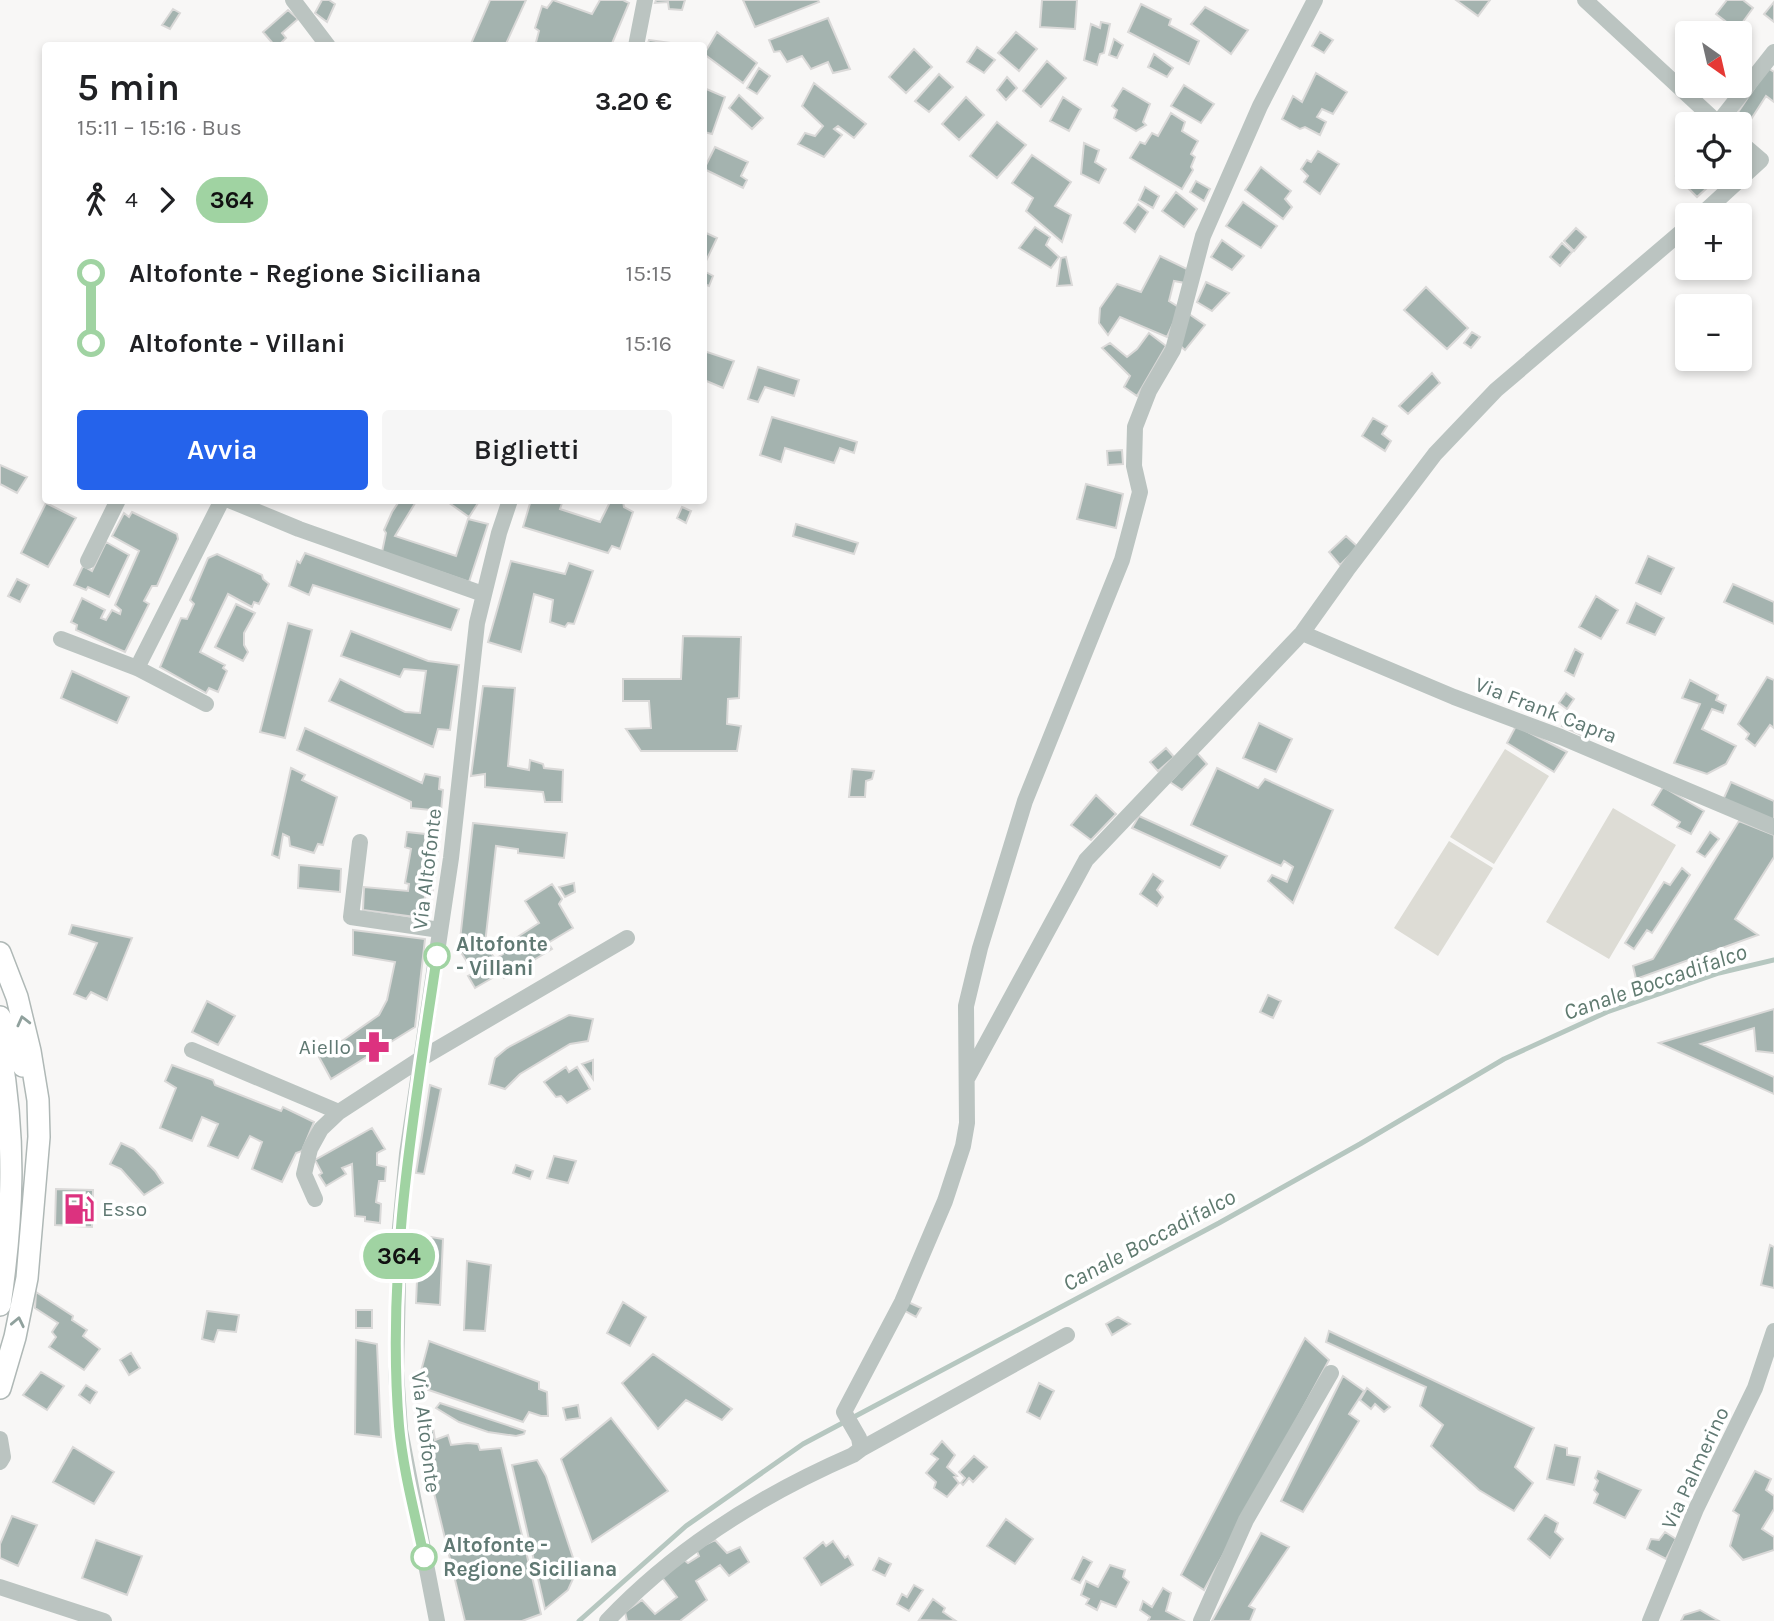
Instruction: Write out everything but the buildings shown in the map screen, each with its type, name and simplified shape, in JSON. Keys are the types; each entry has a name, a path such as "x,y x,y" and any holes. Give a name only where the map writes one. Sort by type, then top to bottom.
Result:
{"main road":[{"path":"0,953 17,997 38,1100 38,1137 27,1278 15,1337 0,1388"},
{"path":"0,1017 21,1059 38,1137"},
{"path":"0,1049 12,1135 10,1225 0,1305"},
{"path":"0,1214 12,1169"}],"street":[{"path":"293,0 325,42"},
{"path":"637,42 645,0"},
{"path":"861,1449 844,1412 902,1302 944,1201 962,1146 967,1123 966,1006 1002,870 1025,801 1122,560 1140,492 1133,467 1135,427 1149,391 1173,350 1203,236 1260,106 1315,0"},
{"path":"1585,0 1706,112"},
{"path":"1728,112 1774,52"},
{"path":"1752,153 1760,160 1752,167"},
{"path":"1714,203 1729,189"},
{"path":"968,1077 1086,860 1302,633 1444,445 1496,390 1675,237"},
{"path":"88,561 116,504"},
{"path":"137,668 220,504"},
{"path":"239,504 299,529 483,594"},
{"name":"Via Altofonte","path":"437,1621 400,1430 396,1371 399,1238 407,1154 440,930 477,623 509,504"},
{"name":"Via Frank Capra","path":"1302,633 1774,827"},
{"path":"61,639 137,668 206,704"},
{"path":"360,842 351,917 440,930"},
{"path":"315,1199 304,1174 310,1149 321,1129 339,1112 422,1058 627,938"},
{"path":"192,1051 339,1112"},
{"name":"Via Palmerino","path":"1650,1621 1696,1509 1745,1412 1774,1331"},
{"path":"607,1621 626,1600 690,1546 757,1502 861,1449 1067,1335"},
{"path":"1201,1621 1246,1520 1331,1373"},
{"path":"0,1439 3,1457 0,1462"},
{"path":"0,1587 104,1621"}],"shaded area":[{"path":"1505,749 1549,776 1494,864 1450,837"},
{"path":"1613,808 1676,845 1609,959 1546,922"},
{"path":"1449,841 1493,868 1438,956 1394,928"}],"waterway":[{"name":"Canale Boccadifalco","path":"579,1621 686,1526 803,1444 1219,1223 1504,1059 1607,1012 1719,973 1774,960"}],"bus line":[{"name":"364","path":"424,1557 400,1430 396,1371 399,1238 407,1154 437,956"}],"place":[{"name":"Altofonte - Villani","path":"437,956"},
{"name":"Aiello","path":"374,1047"},
{"name":"Esso","path":"79,1209"},
{"name":"Altofonte - Regione Siciliana","path":"424,1557"}]}
